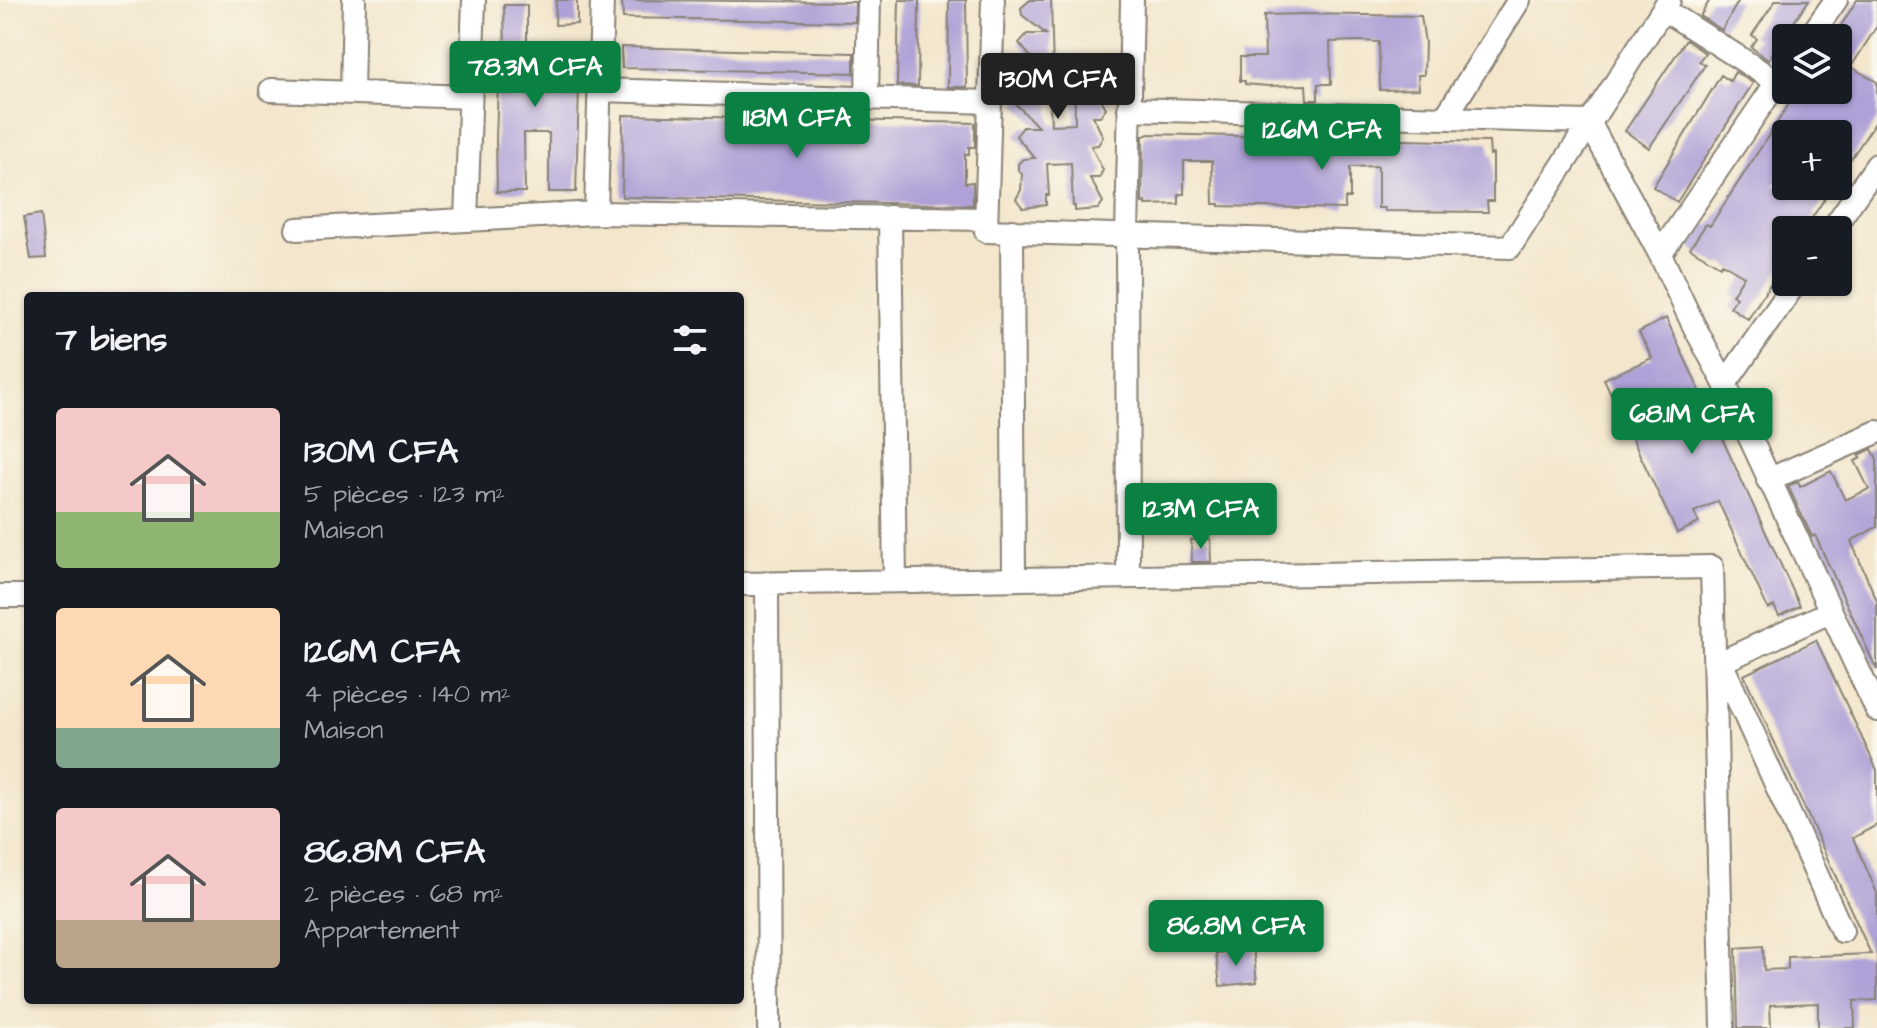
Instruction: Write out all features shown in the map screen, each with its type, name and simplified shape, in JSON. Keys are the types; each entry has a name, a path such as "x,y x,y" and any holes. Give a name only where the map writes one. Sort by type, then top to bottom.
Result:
{"street":[{"path":"352,93 354,0"},
{"path":"466,220 474,0"},
{"path":"596,213 602,0"},
{"path":"867,97 869,0"},
{"path":"993,0 986,231 1510,247 1666,4 1772,70"},
{"path":"1128,577 1127,235 1132,0"},
{"path":"1445,118 1519,0"},
{"path":"1819,24 1836,0"},
{"path":"1660,254 1772,89"},
{"path":"271,90 470,97"},
{"path":"599,90 990,102"},
{"path":"1129,109 1589,122"},
{"path":"1589,122 1725,384 1877,710"},
{"path":"1842,216 1877,165"},
{"path":"297,229 596,213 986,219"},
{"path":"890,217 895,581"},
{"path":"1012,231 1014,579"},
{"path":"1725,384 1786,296"},
{"path":"1768,480 1877,432"},
{"path":"744,584 1712,567 1723,1028"},
{"path":"767,583 769,1028"},
{"path":"0,596 24,596"},
{"path":"1830,612 1721,662 1842,931"}],"building":[{"path":"556,0 577,0 577,24 555,25"},
{"path":"622,0 855,2 855,22 623,18"},
{"path":"899,0 919,0 918,86 897,85"},
{"path":"949,0 966,0 967,87 948,87"},
{"path":"1030,0 1051,0 1051,125 1075,124 1074,63 1094,62 1094,66 1100,66 1108,74 1102,84 1093,85 1106,108 1100,116 1093,116 1103,137 1098,145 1091,146 1103,170 1099,178 1090,178 1103,202 1098,209 1075,211 1071,163 1047,164 1049,195 1046,195 1046,205 1023,208 1016,199 1021,190 1022,174 1018,164 1023,159 1035,158 1016,136 1023,127 1038,127 1016,104 1023,96 1037,96 1017,73 1025,66 1038,66 1019,43 1027,34 1046,34 1022,15 1021,8"},
{"path":"1710,0 1739,0 1722,30 1700,16"},
{"path":"1776,0 1809,0 1793,24 1772,24 1772,54 1768,60 1751,47 1757,39 1752,35"},
{"path":"1857,0 1877,0 1877,26 1852,65 1852,24 1842,24"},
{"path":"504,5 527,5 527,65 558,65 558,53 580,54 576,192 549,192 549,133 524,133 525,192 497,192 499,53 505,53"},
{"path":"1264,15 1421,16 1425,43 1424,75 1418,75 1419,89 1380,90 1379,42 1360,41 1330,42 1331,84 1318,84 1318,100 1307,100 1306,85 1268,86 1240,81 1240,57 1265,57"},
{"path":"1686,40 1705,53 1699,61 1705,65 1649,148 1625,131"},
{"path":"621,47 854,53 854,73 622,68"},
{"path":"1852,68 1877,82 1877,120 1852,157 1852,120 1779,120 1789,104 1852,104"},
{"path":"1735,72 1753,83 1677,202 1653,187 1721,75 1730,81"},
{"path":"623,115 975,123 975,147 969,147 969,154 965,154 965,183 973,182 973,205 622,197"},
{"path":"1772,130 1772,200 1824,200 1813,216 1772,216 1772,281 1748,319 1730,307 1736,298 1732,295 1744,276 1690,248 1706,224 1710,226"},
{"path":"1143,136 1489,142 1490,155 1493,154 1493,201 1487,201 1488,212 1385,211 1378,208 1378,166 1350,167 1350,198 1345,198 1345,209 1219,206 1213,204 1212,161 1184,161 1184,194 1179,194 1179,204 1146,205 1146,202 1142,203"},
{"path":"41,214 46,258 31,259 24,217"},
{"path":"1666,318 1800,606 1779,616 1774,606 1768,609 1718,501 1694,512 1699,523 1677,533 1604,379 1652,358 1639,332"},
{"path":"1872,449 1877,459 1877,527 1851,541 1877,601 1877,670 1815,535 1812,537 1788,486 1798,482 1800,487 1831,471 1845,500 1869,489 1855,461 1861,458 1859,455"},
{"path":"1210,539 1211,562 1192,562 1191,540"},
{"path":"1816,640 1877,770 1877,825 1853,838 1877,893 1877,1000 1854,1001 1855,1028 1818,1028 1818,1003 1770,1005 1771,1028 1738,1028 1736,948 1763,946 1764,970 1788,969 1788,957 1871,954 1744,675"},
{"path":"1253,949 1257,982 1220,986 1216,953"}]}
